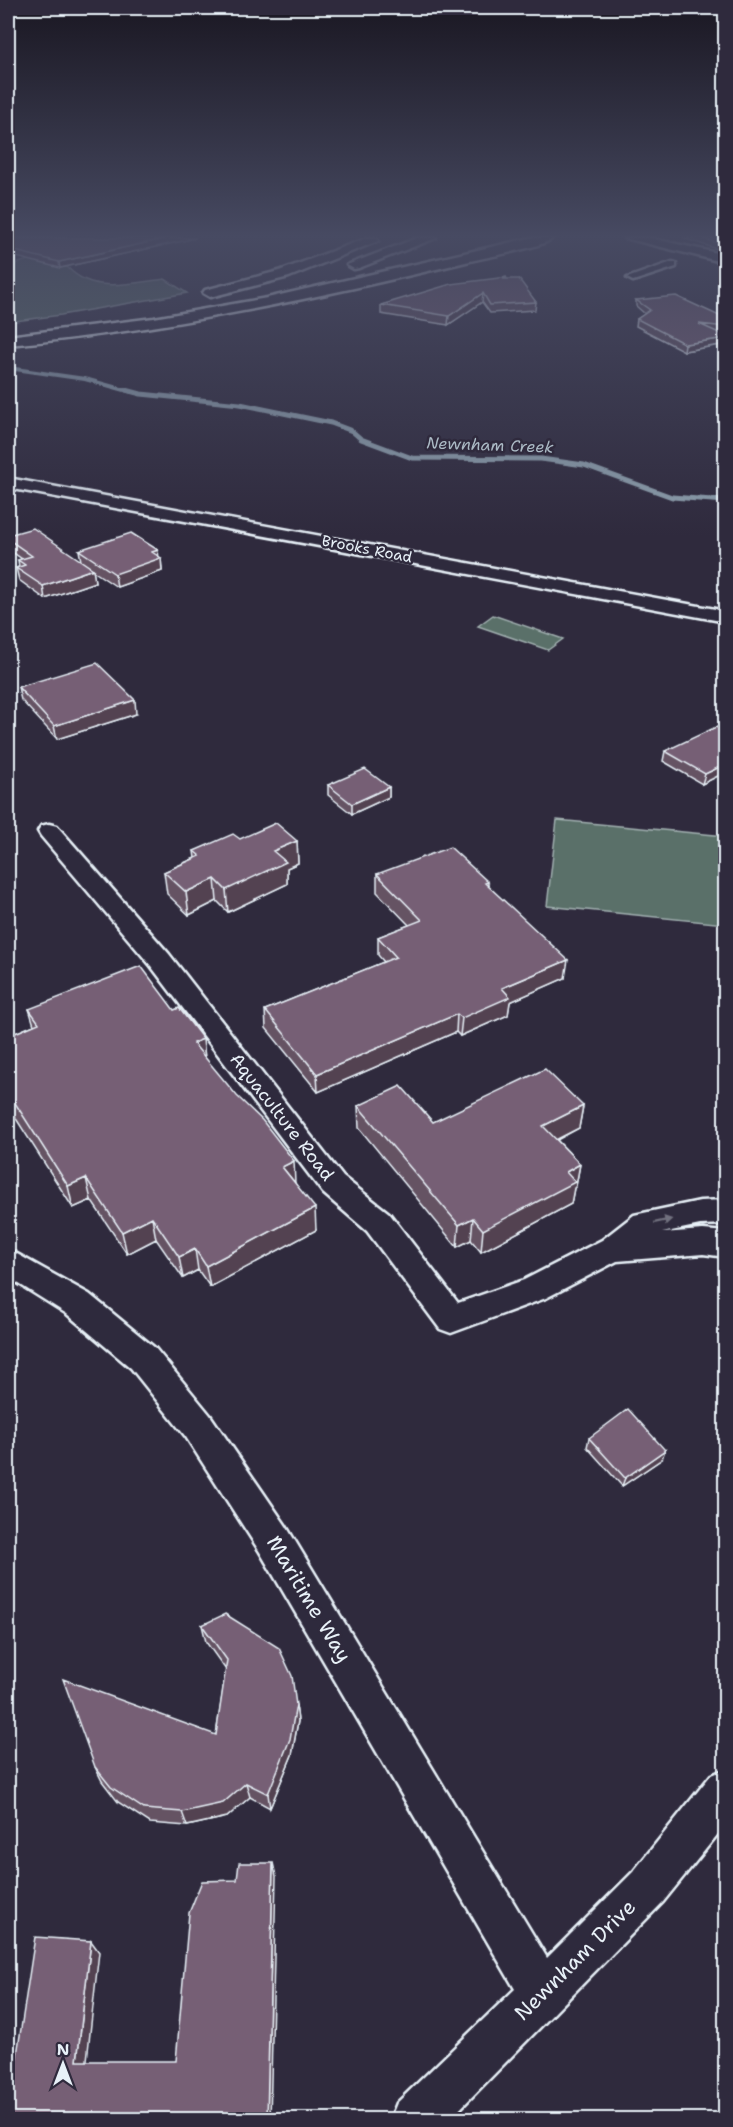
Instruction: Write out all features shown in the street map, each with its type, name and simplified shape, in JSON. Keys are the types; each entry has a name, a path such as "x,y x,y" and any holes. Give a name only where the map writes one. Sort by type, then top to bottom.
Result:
{"main road":[{"path":"8,341 38,337"}],"street":[{"name":"Brooks Road","path":"8,483 726,618"},
{"name":"Aquaculture Road","path":"49,831 160,960 333,1185 378,1222 451,1319 535,1288 613,1249 645,1224 700,1213 726,1212"},
{"name":"Aquaculture Road","path":"613,1249 703,1242 726,1245"},
{"name":"Maritime Way","path":"8,1262 78,1304 143,1358 198,1426 273,1539 543,1994"},
{"name":"Newnham Drive","path":"414,2120 648,1887 726,1790"}],"green space":[{"path":"493,615 563,639 548,650 478,626"},
{"path":"557,820 725,836 725,924 547,906"}],"building":[{"path":"672,337 726,337 726,338 685,344"},
{"path":"33,528 93,569 43,586 16,568 25,565 18,560 32,556 8,539 8,535"},
{"path":"131,533 158,550 152,552 161,558 115,574 79,550"},
{"path":"97,663 135,700 54,726 18,687"},
{"path":"716,727 726,732 726,764 705,774 665,751"},
{"path":"365,769 389,787 352,804 328,785"},
{"path":"276,823 297,841 273,851 286,862 226,890 215,879 186,892 164,872 200,856 194,851 233,834 240,839"},
{"path":"450,847 568,960 502,988 510,997 462,1018 457,1014 317,1074 265,1010 396,957 378,937 422,920 377,874"},
{"path":"141,966 174,1010 179,1008 203,1039 193,1043 237,1096 262,1120 294,1161 282,1167 315,1208 206,1266 195,1249 179,1257 152,1217 122,1232 86,1178 68,1186 8,1092 8,1036 39,1023 29,1009"},
{"path":"545,1069 583,1106 543,1126 580,1164 566,1172 575,1182 483,1230 473,1218 459,1225 358,1106 401,1086 433,1122"},
{"path":"628,1409 665,1450 625,1478 589,1438"},
{"path":"225,1614 279,1648 292,1676 296,1705 290,1739 268,1794 246,1783 223,1803 182,1812 144,1809 111,1787 95,1767 63,1679 216,1735 227,1660 202,1625"},
{"path":"239,1863 273,1863 267,2120 8,2120 35,1937 91,1941 77,2061 176,2061 189,1913 202,1881 237,1880"}],"waterway":[{"name":"Newnham Creek","path":"8,368 85,379 132,392"},
{"name":"Newnham Creek","path":"126,390 141,394 240,404 331,423 352,431 361,439 412,458 541,459 584,465 672,497 726,501"}]}
